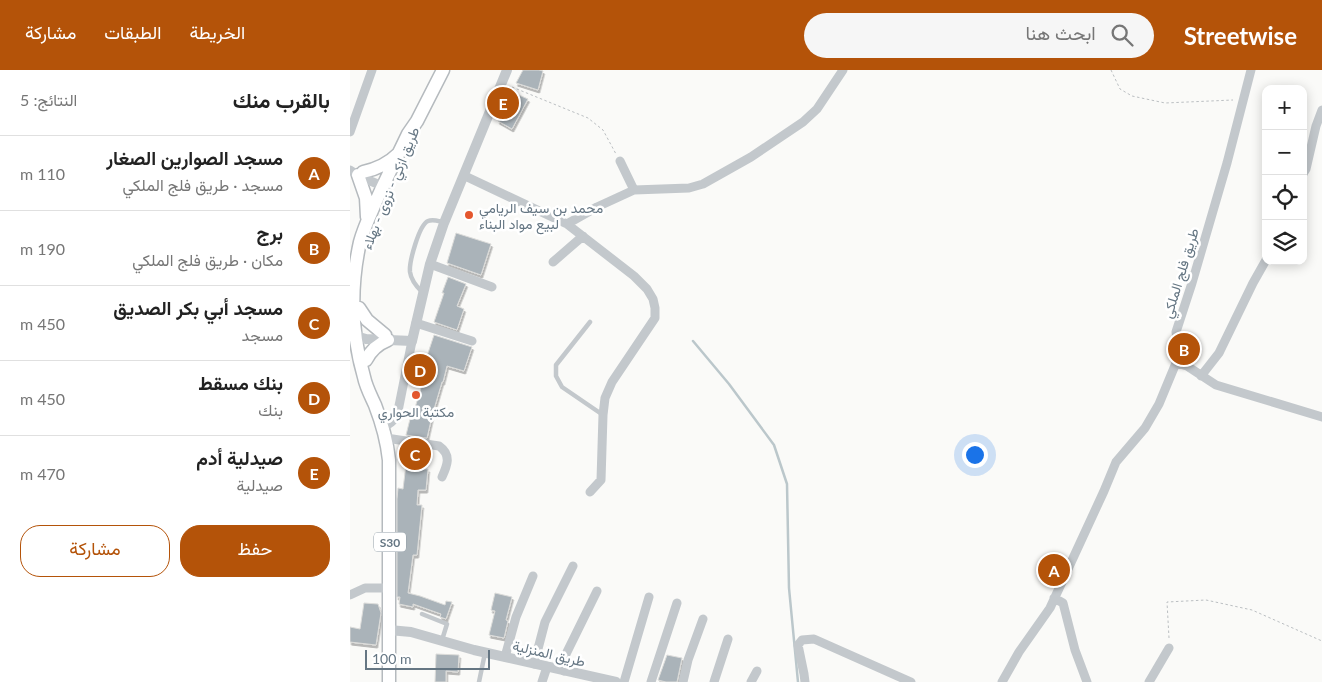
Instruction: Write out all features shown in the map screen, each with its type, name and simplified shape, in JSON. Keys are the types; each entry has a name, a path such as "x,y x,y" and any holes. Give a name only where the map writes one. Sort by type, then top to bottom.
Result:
{"main road":[{"name":"طريق ازكي - نزوى - بهلاء","path":"374,404 366,360 359,337 358,284 361,260 374,219 400,152 443,70"},
{"name":"طريق ازكي - نزوى - بهلاء","path":"388,682 390,472 384,432 364,377 352,298 354,270 360,240 367,222 413,135 417,121"},
{"path":"367,222 366,198 356,172 379,167 400,152"},
{"path":"359,308 368,320 386,337 366,360"}],"street":[{"path":"350,132 372,70"},
{"path":"442,477 447,466 447,457 446,453 439,446 384,432 398,411 412,338 430,264 444,223 465,176 507,70"},
{"path":"567,224 597,207 634,190 689,188 703,184 751,157 803,122 817,109 843,70"},
{"name":"طريق فلج الملكي","path":"1002,682 1019,652 1050,608 1116,462 1145,428 1159,404 1176,363 1178,347 1176,332 1227,163 1251,70"},
{"path":"1307,165 1316,126 1322,110"},
{"path":"620,161 634,190"},
{"path":"356,172 387,184"},
{"path":"465,176 567,224 634,276 647,289 653,299 655,318 612,382 605,398 601,480 590,492"},
{"path":"553,262 583,236"},
{"path":"430,264 492,287"},
{"path":"1201,376 1219,353 1263,265"},
{"path":"416,323 472,341"},
{"path":"359,337 412,338"},
{"path":"1176,363 1186,366 1216,385 1322,417"},
{"path":"534,664 545,622 573,566"},
{"path":"505,657 516,617 533,576"},
{"path":"350,595 365,588 389,588"},
{"path":"564,671 566,654 597,591"},
{"path":"624,682 650,596"},
{"path":"1054,598 1063,604 1074,650 1087,682"},
{"path":"651,682 677,603"},
{"path":"683,682 688,660 703,619"},
{"name":"طريق المنزلية","path":"389,630 411,632 485,653 595,680 616,682"},
{"path":"714,682 728,639"},
{"path":"805,682 798,645 802,640 814,639 911,682"},
{"path":"1149,682 1169,648"},
{"path":"542,682 547,667"},
{"path":"751,682 757,671"}],"lane":[{"path":"423,293 412,279 410,269 411,258 423,225 432,220 444,223"},
{"path":"590,322 556,365 556,376 562,387 603,415"},
{"path":"422,614 448,624 442,641"},
{"path":"479,682 485,653"}],"path":[{"path":"1111,70 1120,89 1132,96 1166,104 1243,100"},
{"path":"502,83 588,118 602,130 620,161"},
{"path":"1169,648 1167,602 1206,600 1252,610 1322,640"}],"building":[{"path":"523,70 543,71 538,90 516,83"},
{"path":"512,92 528,99 512,129 498,121"},
{"path":"456,233 491,244 481,275 447,263"},
{"path":"448,277 466,284 457,306 464,309 457,330 434,322"},
{"path":"434,335 472,347 464,371 447,366 427,438 406,435 412,411 414,411 424,378 428,360 426,359"},
{"path":"408,448 423,450 422,469 428,469 426,490 418,490 417,505 422,505 417,555 413,555 408,593 445,605 446,601 452,602 446,619 440,617 441,614 413,604 413,607 399,604 400,597 397,597 397,499 398,488 403,489"},
{"path":"1058,564 1059,574 1050,575 1048,566"},
{"path":"495,593 512,597 504,638 489,635 495,611 491,610"},
{"path":"364,603 378,604 381,613 376,645 350,642 350,627 360,629"},
{"path":"436,654 459,655 458,672 446,671 446,682 435,682"},
{"path":"667,655 682,658 677,682 658,680"}],"waterway":[{"path":"693,341 729,384 774,445 787,484 789,588 798,682"}],"place":[{"name":"صيدلية أدم","path":"503,103"},
{"name":"محمد بن سيف الريامي لبيع مواد البناء","path":"469,215"},
{"name":"برج","path":"1184,349"},
{"name":"بنك مسقط","path":"420,370"},
{"name":"مكتبة الحواري","path":"416,395"},
{"name":"مسجد أبي بكر الصديق","path":"415,454"},
{"name":"مسجد الصوارين الصغار","path":"1054,570"}]}
